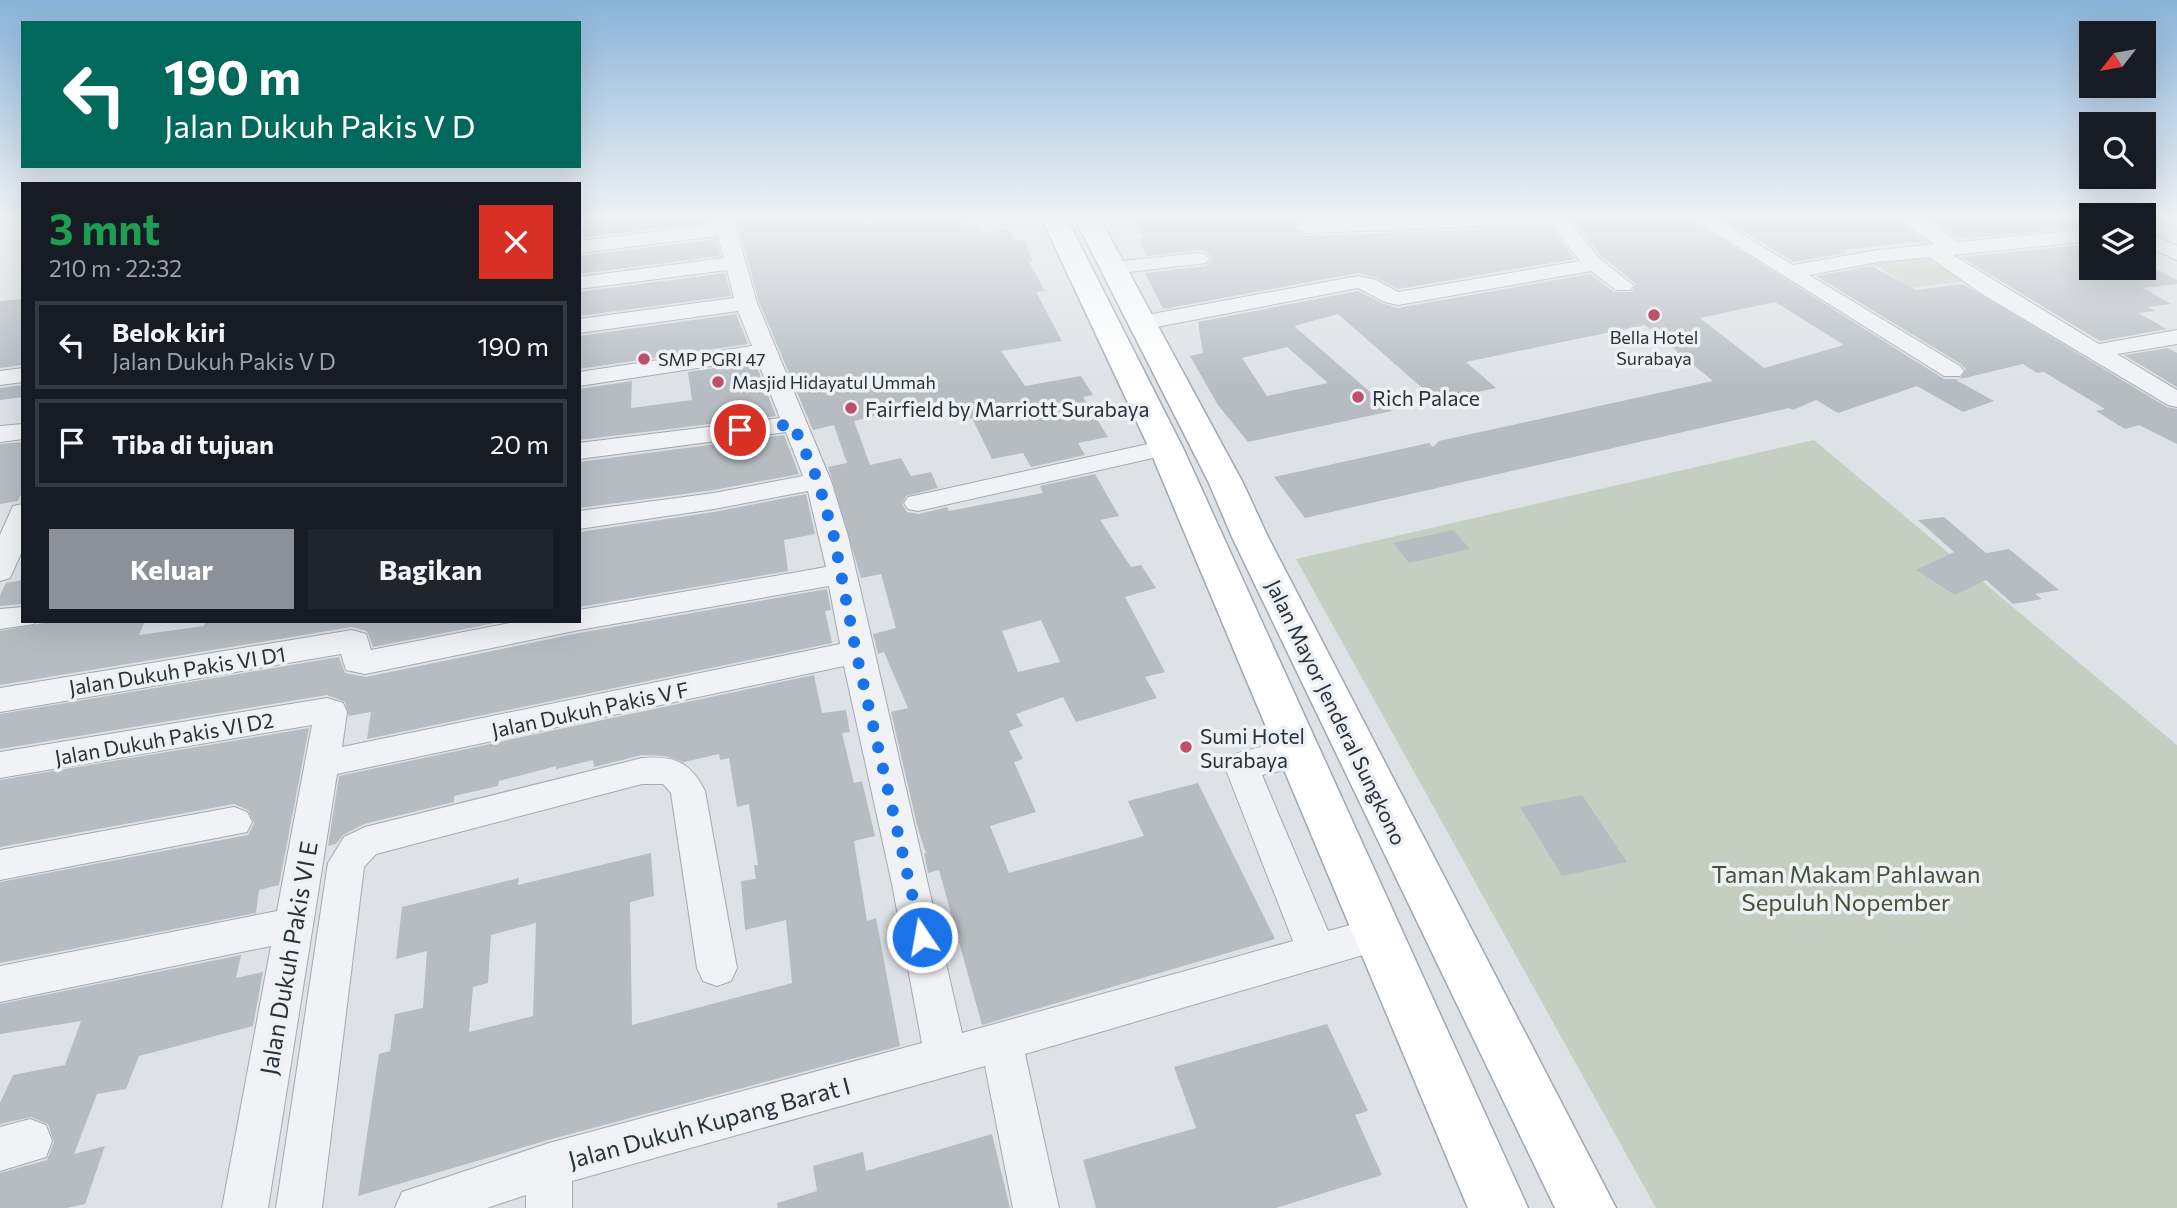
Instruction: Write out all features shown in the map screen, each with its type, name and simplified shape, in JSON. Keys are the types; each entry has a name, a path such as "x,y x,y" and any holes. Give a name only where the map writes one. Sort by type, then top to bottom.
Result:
{"main road":[{"name":"Jalan Mayor Jenderal Sungkono","path":"1084,273 1454,950 1586,1208"},
{"name":"Jalan Mayor Jenderal Sungkono","path":"1115,273 1141,323 1180,445 1301,755 1499,1208"}],"street":[{"path":"581,283 654,273"},
{"path":"738,273 763,351 818,481 911,884 946,1057"},
{"path":"1141,323 1358,282 1365,282 1386,296 1398,299 1544,273"},
{"path":"1605,273 1623,286"},
{"path":"1793,273 1952,371"},
{"path":"1971,273 1990,289 2177,400"},
{"path":"581,326 746,303"},
{"path":"2097,351 2177,337"},
{"path":"581,379 763,351"},
{"path":"0,378 21,375"},
{"path":"581,451 793,424"},
{"path":"0,434 21,431"},
{"path":"918,503 1180,445"},
{"path":"581,520 714,501 818,481"},
{"path":"0,571 17,512"},
{"name":"Jalan Dukuh Pakis VI D1","path":"581,620 841,574"},
{"path":"0,619 21,617"},
{"name":"Jalan Dukuh Pakis VI D1","path":"0,700 563,623"},
{"name":"Jalan Dukuh Pakis V F","path":"324,764 856,652"},
{"name":"Jalan Dukuh Pakis VI E","path":"245,1208 293,925 324,764 331,716 327,710"},
{"name":"Jalan Dukuh Pakis VI D2","path":"0,765 327,710"},
{"path":"1301,755 1241,765 1317,951"},
{"path":"299,1208 346,863 365,842 642,771 671,772 680,777 688,791 717,968"},
{"path":"0,865 234,822"},
{"path":"0,984 293,925"},
{"name":"Jalan Dukuh Kupang Barat I","path":"418,1208 549,1187 946,1057 1380,934"},
{"path":"1001,1041 1036,1208"}],"green space":[{"path":"1888,273 1952,273 1965,281 1911,288"},
{"name":"Taman Makam Pahlawan Sepuluh Nopember","path":"1814,440 2177,745 2177,1208 1656,1208 1296,559"}],"building":[{"path":"725,273 731,296 581,316 581,292"},
{"path":"751,273 1035,273 1045,291 1036,292 1062,341 1001,351 1025,386 1081,376 1093,395 1083,397 1108,437 1078,443 1085,455 1031,467 1023,453 992,459 972,418 964,420 953,398 854,421 870,465 901,458 911,476 931,472 938,488 906,496 902,504 907,512 919,514 947,507 949,511 1043,493 1040,486 1095,474 1119,516 1100,520 1131,567 1141,565 1156,588 1125,597 1165,672 1145,677 1157,698 1076,722 1063,697 1016,714 1023,726 1009,731 1023,759 1014,762 1036,812 990,826 1009,873 1144,836 1128,801 1198,783 1275,939 982,1025 939,870 928,873 926,853 891,712 908,708 884,652 878,654 873,634 896,628 881,574 861,578 828,467 847,463 834,425 813,430 759,302","holes":["1041,620 1060,662 1018,672 1002,631"]},
{"path":"1145,273 1356,273 1163,309"},
{"path":"1359,273 1490,273 1398,289 1377,278"},
{"path":"1623,273 1776,273 1944,379 1960,379 1966,369 1961,364 1816,276 1885,273 1916,290 1963,284 2167,407 2177,409 2177,444 2139,425 2125,429 2096,411 2105,409 2044,372 2037,373 2023,364 1956,380 1994,401 1963,412 1917,386 1838,413 1816,400 1793,410 1789,408 1305,518 1274,477 1429,443 1433,447 1439,441 1713,381 1645,325 1466,362 1496,388 1437,401 1338,314 1294,326 1392,411 1248,442 1218,405 1190,356 1203,353 1198,322 1358,291 1398,308 1590,274 1614,292 1632,292 1636,284","holes":["1775,302 1844,345 1764,368 1700,318","1287,347 1328,383 1267,396 1242,358"]},
{"path":"1988,273 2079,273 2079,280 2156,280 2156,273 2163,273 2177,280 2177,284 2143,288 2171,304 2148,307 2156,311 2138,313 2167,329 2100,341"},
{"path":"21,299 21,365 0,368 0,301"},
{"path":"736,314 748,344 581,369 581,336"},
{"path":"2168,348 2177,353 2177,387 2124,355"},
{"path":"755,362 776,416 581,440 581,389 632,381 631,408 692,400 688,372"},
{"path":"21,385 21,397 0,400 0,388"},
{"path":"784,435 799,474 714,490 581,508 581,462"},
{"path":"21,442 21,494 18,501 0,504 0,444"},
{"path":"806,494 815,534 784,540 788,571 581,607 581,532 714,512"},
{"path":"1944,517 1986,553 2009,549 2059,590 2035,594 2042,599 2013,604 1986,580 1955,595 1916,570 1954,552 1918,520"},
{"path":"1453,530 1470,549 1409,563 1393,543"},
{"path":"21,580 21,604 0,606 0,595 6,583"},
{"path":"827,589 831,610 825,611 832,643 367,739 371,712 349,716 345,702 327,695 0,749 0,714 339,657 345,673 366,677 579,633"},
{"path":"43,623 144,623 139,635 204,626 205,623 495,623 373,647 367,631 352,627 0,685 0,631"},
{"path":"814,675 822,713 846,710 850,732 842,733 854,783 862,781 875,836 854,841 867,921 876,918 900,1046 548,1140 358,1196 379,1054 390,1051 395,1014 423,1008 427,951 396,959 402,907 519,878 518,885 651,853 654,896 630,902 632,1025 792,983 786,920 745,930 741,881 756,879 754,865 758,865 749,804 737,807 729,758 720,760 719,754 684,762 664,756 642,755 594,767 593,760 556,769 556,766 499,781 498,786 454,796 454,802 364,824 343,835 336,844 328,846 339,776","holes":["536,923 533,1016 469,1032 473,987 488,983 491,935"]},
{"path":"309,728 279,885 259,890 256,913 0,963 0,882 248,835 254,823 248,810 234,804 0,847 0,780"},
{"path":"1582,795 1627,862 1562,876 1520,807"},
{"path":"241,955 236,978 263,972 253,1026 139,1056 126,1089 97,1094 74,1154 105,1146 85,1204 67,1208 0,1208 0,1173 47,1160 54,1142 48,1124 31,1117 0,1124 0,1103 13,1075 65,1065 81,1021 0,1034 0,1004"},
{"path":"1327,1024 1368,1111 1355,1115 1382,1175 1276,1208 1096,1208 1083,1160 1196,1128 1174,1067"},
{"path":"992,1134 1010,1208 778,1208 777,1203 817,1191 813,1166 863,1152 866,1171"}],"place":[{"name":"Bella Hotel Surabaya","path":"1654,315"},
{"name":"SMP PGRI 47","path":"644,359"},
{"name":"Masjid Hidayatul Ummah","path":"718,382"},
{"name":"Rich Palace","path":"1358,397"},
{"name":"Fairfield by Marriott Surabaya","path":"851,408"},
{"name":"Sumi Hotel Surabaya","path":"1186,747"}],"route":[{"path":"740,430 793,424 818,481 834,537 856,652 922,937"}]}
